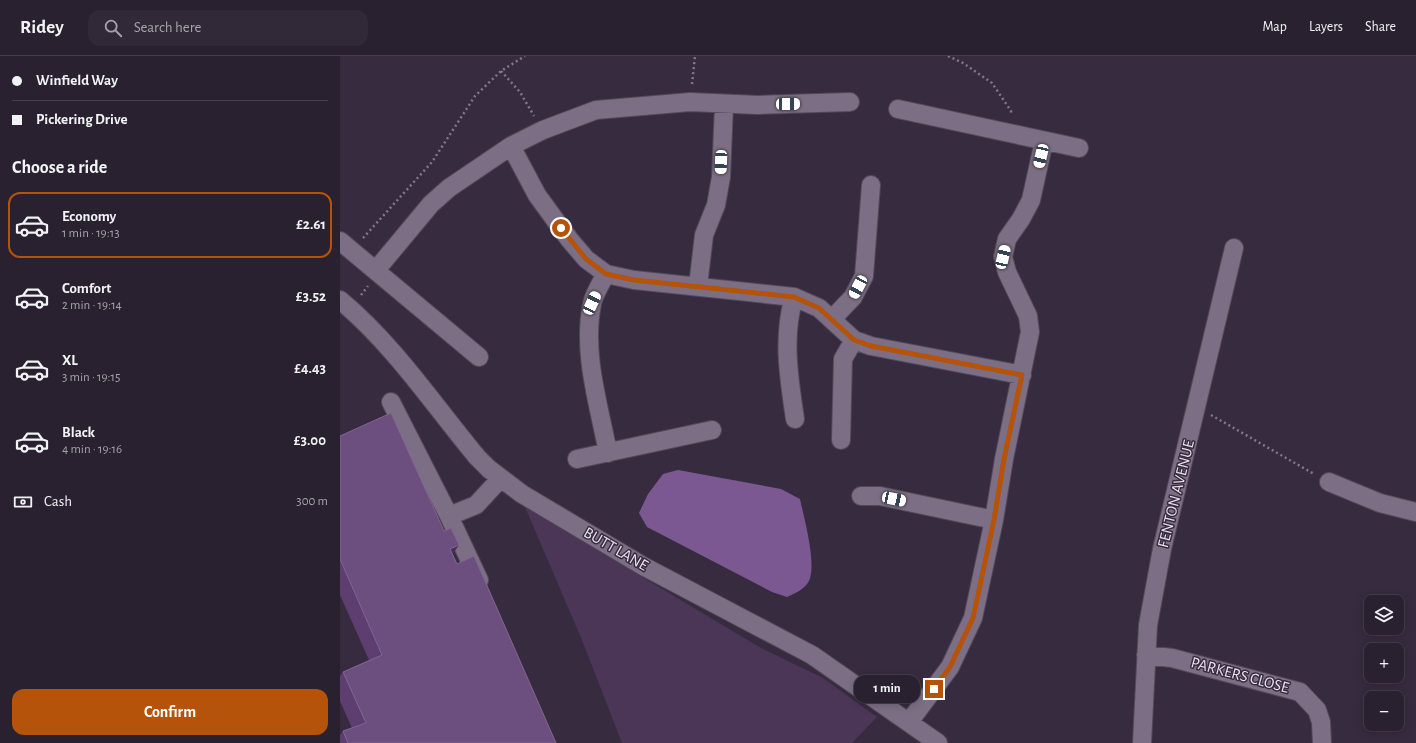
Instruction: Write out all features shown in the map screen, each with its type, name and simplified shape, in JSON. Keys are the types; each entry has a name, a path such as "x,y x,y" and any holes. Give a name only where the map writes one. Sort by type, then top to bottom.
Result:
{"street":[{"path":"376,270 431,204 449,188 512,146 543,130 596,110 690,102 724,105 850,102"},
{"path":"698,286 704,235 716,205 721,177 724,105"},
{"path":"898,109 1079,148"},
{"path":"909,722 950,667 973,618 994,520 1004,459 1030,332 1028,316 1007,272 1003,257 1007,239 1021,219 1030,200 1044,141"},
{"path":"512,146 537,195 586,259 606,274 634,280 794,297 819,308 854,340 871,346 1022,375"},
{"path":"832,319 853,297 864,276 871,186"},
{"path":"346,245 413,303 479,357"},
{"name":"FENTON AVENUE","path":"1142,743 1148,625 1162,549 1234,248"},
{"path":"606,274 592,303 589,342 594,385 608,453"},
{"path":"794,297 788,326 787,360 795,419"},
{"name":"BUTT LANE","path":"340,300 376,334 411,374 477,457 522,494 643,566 812,655 938,743"},
{"path":"841,440 843,359 854,340"},
{"path":"391,402 486,593"},
{"path":"577,459 712,430"},
{"path":"449,516 476,505 501,478"},
{"path":"1329,482 1380,502 1416,512"},
{"path":"861,496 880,496 994,520"},
{"name":"PARKERS CLOSE","path":"1146,655 1172,658 1300,692 1317,710 1321,722 1322,743"}],"path":[{"path":"346,245 432,162 475,96 501,71 525,56"},
{"path":"690,102 695,56"},
{"path":"948,56 963,63 992,83 1012,111 1009,134"},
{"path":"501,71 520,92 543,130"},
{"path":"1197,406 1329,482"}],"shaded area":[{"path":"678,470 781,489 800,499 807,529 812,564 809,581 807,584 799,591 787,597 772,592 647,527 639,513 648,494 663,474"},
{"path":"525,507 761,648 823,678 877,717 852,743 622,743 582,640"}],"building":[{"path":"391,413 444,531 451,528 459,545 450,549 457,564 474,556 556,743 348,743 343,731 366,723 343,672 382,655 340,559 340,436"}],"route":[{"path":"561,228 586,259 606,274 634,280 794,297 819,308 854,340 871,346 1022,375 1004,459 994,520 973,618 950,667 934,689"}]}
